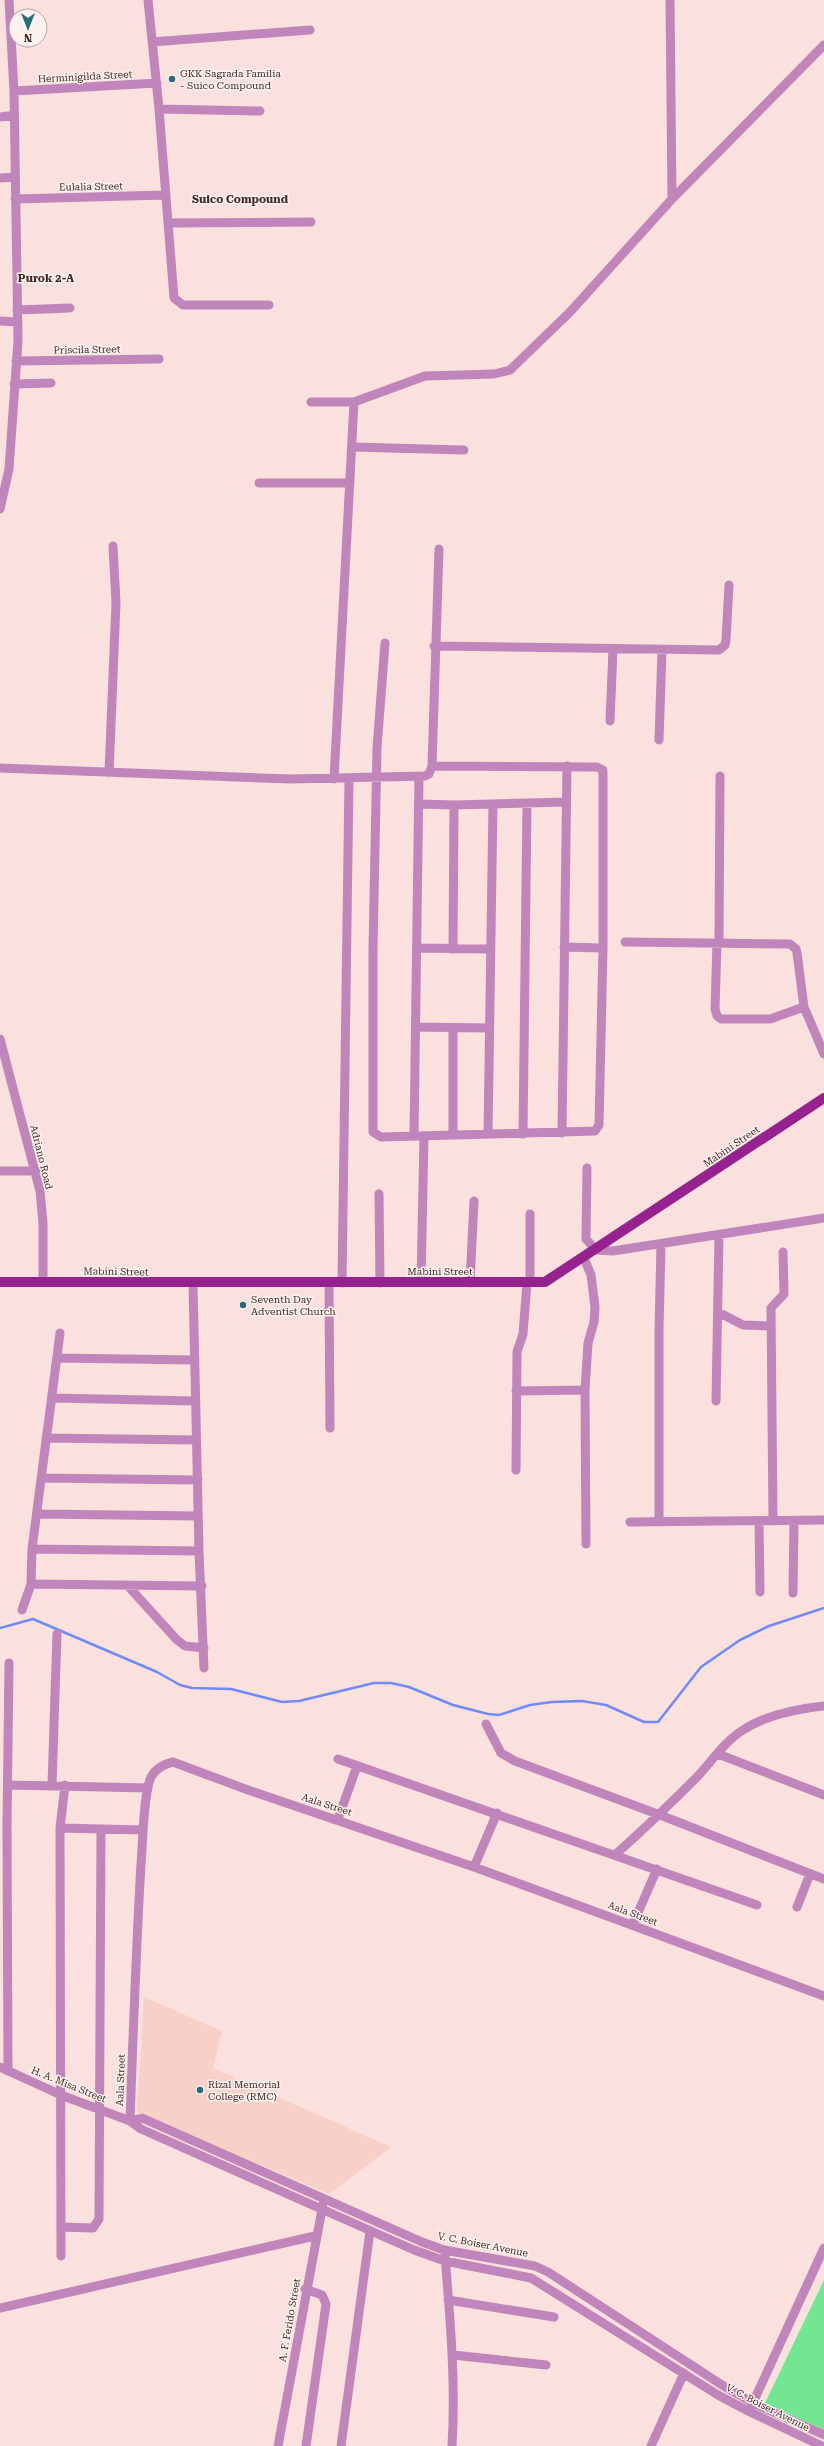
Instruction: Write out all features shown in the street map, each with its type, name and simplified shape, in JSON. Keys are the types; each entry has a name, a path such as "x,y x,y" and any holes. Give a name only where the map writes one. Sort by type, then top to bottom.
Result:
{"main road":[{"name":"Mabini Street","path":"0,1282 193,1284 421,1282 529,1283 551,1280 824,1098"}],"street":[{"path":"0,509 8,480 18,322 14,91 9,0"},
{"path":"148,0 157,83 173,293 176,301 183,305 269,305"},
{"path":"670,0 672,199"},
{"path":"152,42 310,30"},
{"path":"311,402 354,402 425,376 494,374 510,370 570,312 672,199 824,45"},
{"name":"Herminigilda Street","path":"14,91 157,83"},
{"path":"159,109 260,111"},
{"path":"0,116 14,115"},
{"path":"0,178 15,177"},
{"name":"Eulalia Street","path":"15,198 166,195"},
{"path":"168,223 310,222"},
{"path":"17,310 70,308"},
{"path":"0,322 18,322"},
{"name":"Priscila Street","path":"16,361 159,359"},
{"path":"14,384 51,383"},
{"path":"334,779 354,402"},
{"path":"352,447 464,450"},
{"path":"259,483 350,483"},
{"path":"109,773 116,603 113,546"},
{"path":"0,768 109,773 334,779 419,776 429,774 432,766 434,646 439,549"},
{"path":"434,646 714,651 723,648 726,640 729,585"},
{"path":"385,643 378,719 376,778 372,949 372,1130 377,1136 592,1132 599,1127 603,948 603,770 597,767 566,766 432,766"},
{"path":"610,721 613,649"},
{"path":"659,740 662,650"},
{"path":"562,1133 566,766"},
{"path":"419,776 416,1027 421,1282"},
{"path":"720,776 718,943 715,1009 717,1016 721,1018 770,1019 804,1007"},
{"path":"342,1283 349,779"},
{"path":"419,804 454,805 566,802"},
{"path":"488,1134 493,804"},
{"path":"523,1134 527,804"},
{"path":"453,948 454,805"},
{"path":"625,942 790,944 794,946 797,953 804,1007 824,1054"},
{"path":"564,947 603,948"},
{"path":"417,948 490,949"},
{"path":"416,1027 489,1028"},
{"path":"452,1028 453,1135"},
{"name":"Adriano Road","path":"0,1039 36,1171 42,1206 43,1282"},
{"path":"587,1168 586,1236 588,1243 596,1250 614,1251 661,1245 824,1218"},
{"path":"0,1171 36,1171"},
{"path":"379,1194 380,1283"},
{"path":"470,1283 474,1201"},
{"path":"516,1470 517,1352 523,1334 529,1283 530,1214"},
{"path":"716,1400 715,1341 718,1312 719,1236"},
{"path":"659,1522 661,1245"},
{"path":"773,1521 771,1308 784,1294 783,1252"},
{"path":"584,1258 591,1275 595,1307 594,1322 588,1343 585,1390 586,1544"},
{"path":"329,1283 330,1428"},
{"path":"193,1284 199,1551 202,1586 204,1668"},
{"path":"718,1312 743,1325 771,1326"},
{"path":"22,1610 31,1584 32,1549 60,1333"},
{"path":"57,1358 195,1360"},
{"path":"516,1391 585,1390"},
{"path":"52,1398 196,1400"},
{"path":"46,1438 196,1440"},
{"path":"41,1478 198,1480"},
{"path":"37,1514 198,1516"},
{"path":"794,1520 794,1593"},
{"path":"630,1522 824,1520"},
{"path":"759,1521 760,1592"},
{"path":"32,1549 199,1551"},
{"path":"31,1584 202,1586"},
{"path":"128,1586 177,1640 185,1646 204,1648"},
{"path":"52,1785 58,1634"},
{"path":"4,2069 10,1663"},
{"path":"616,1854 660,1815 735,1736 763,1719 824,1706"},
{"path":"486,1724 501,1753 509,1759 660,1815 824,1879"},
{"path":"718,1754 824,1795"},
{"path":"338,1759 657,1868 757,1905"},
{"name":"Aala Street","path":"130,2121 135,1971 143,1830 148,1788 151,1777 157,1770 173,1762 248,1790 338,1819 633,1924 824,1996"},
{"path":"338,1819 358,1766"},
{"path":"8,1785 65,1785 148,1788"},
{"path":"61,2256 60,1828 65,1785"},
{"path":"474,1867 497,1814"},
{"path":"60,1828 143,1830"},
{"path":"61,2227 93,2228 97,2224 101,1829"},
{"path":"633,1924 657,1868"},
{"path":"797,1907 810,1874"},
{"name":"H. A. Misa Street","path":"4,2069 61,2095 130,2121 141,2129"},
{"name":"V. C. Boiser Avenue","path":"130,2121 142,2118 444,2250 534,2266 753,2403 824,2435"},
{"name":"V. C. Boiser Avenue","path":"141,2129 370,2231 445,2261 532,2278 748,2411 822,2446"},
{"path":"238,2173 242,2163"},
{"name":"A. F. Ferido Street","path":"278,2446 320,2209 325,2199"},
{"path":"341,2446 370,2231"},
{"path":"0,2308 315,2236"},
{"path":"748,2411 824,2248"},
{"path":"444,2250 453,2355 454,2410 452,2446"},
{"path":"305,2289 322,2295 326,2304 306,2446"},
{"path":"448,2300 554,2317"},
{"path":"593,2315 599,2306"},
{"path":"453,2355 546,2365"},
{"path":"651,2446 684,2373"}],"shaded area":[{"name":"Rizal Memorial College (RMC)","path":"144,1997 222,2031 213,2068 391,2147 329,2194 137,2112"}],"green space":[{"path":"824,2280 824,2430 765,2403"}],"waterway":[{"path":"0,1628 33,1619 157,1672 180,1685 192,1688 231,1689 282,1702 299,1701 374,1683 391,1683 409,1687 453,1705 488,1714 499,1715 530,1705 552,1702 582,1701 606,1705 644,1722 658,1722 701,1667 740,1640 769,1626 824,1608"}],"place":[{"name":"GKK Sagrada Familia - Suico Compound","path":"172,79"},
{"name":"Seventh Day Adventist Church","path":"243,1305"},
{"name":"Rizal Memorial College (RMC)","path":"200,2090"}],"district":[{"name":"Suico Compound","path":"240,199"},
{"name":"Purok 2-A","path":"46,278"}]}
